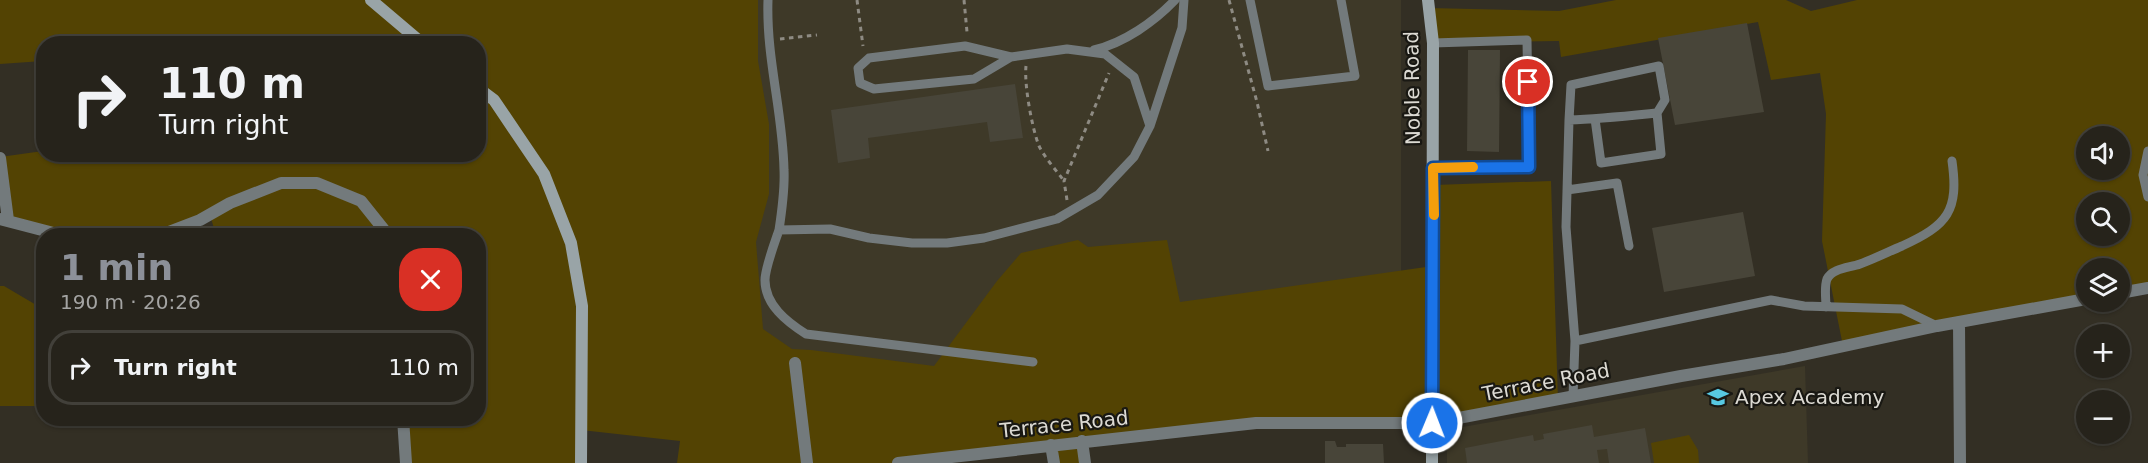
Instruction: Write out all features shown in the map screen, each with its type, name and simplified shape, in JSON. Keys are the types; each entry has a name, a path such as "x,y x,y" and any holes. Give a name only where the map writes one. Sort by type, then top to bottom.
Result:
{"street":[{"path":"371,0 414,36"},
{"name":"Noble Road","path":"1428,0 1433,43 1432,463"},
{"path":"486,94 494,100 544,174 571,243 582,306 581,463"},
{"path":"0,158 4,219 36,228"},
{"path":"179,228 200,220 230,203 281,183 317,183 361,201 383,228"},
{"path":"2130,291 2148,288"},
{"name":"Terrace Road","path":"898,463 1256,423 1432,423 1784,359 1959,322 2076,301"},
{"path":"1959,322 1960,463"},
{"path":"795,363 807,463"},
{"path":"404,426 406,463"},
{"path":"1082,441 1085,463"},
{"path":"1052,445 1054,463"}],"lane":[{"path":"768,0 769,50 784,169 784,200 779,230 765,280 772,303 787,322 806,334 1033,362"},
{"path":"1088,52 1125,38 1161,15 1175,0"},
{"path":"779,230 830,229 912,243 947,243 984,238 1057,219 1098,195 1134,157 1150,126 1182,28 1184,0"},
{"path":"1250,0 1268,86 1355,76 1341,0"},
{"path":"1433,43 1527,40 1529,167 1433,168"},
{"path":"1011,57 965,45 869,58 858,68 860,83 874,89 974,79 1011,57 1027,54 1067,49 1105,54 1134,77 1150,126"},
{"path":"1573,398 1575,341 1566,227 1571,85 1659,66 1665,100 1657,112 1661,154 1600,164 1595,119"},
{"path":"1569,120 1657,112"},
{"path":"2148,151 2143,175 2148,197"},
{"path":"1826,307 1826,287 1834,271 1861,264 1923,236 1936,228 1945,218 1952,205 1955,184 1952,161"},
{"path":"1567,190 1617,183 1629,246"},
{"path":"1575,341 1771,300 1803,306 1902,309 1937,327"}],"path":[{"path":"857,0 863,46"},
{"path":"964,0 967,32"},
{"path":"1229,0 1268,151"},
{"path":"778,39 817,35"},
{"path":"1027,54 1025,75 1029,103 1040,146 1064,182 1067,200"},
{"path":"1064,182 1109,71"}],"shaded area":[{"path":"0,0 758,0 758,61 769,124 769,194 756,242 763,329 792,349 934,366 997,281 1021,253 1078,240 1088,247 1167,240 1180,302 1433,266 1434,185 1551,181 1558,400 1432,423 1256,423 1082,441 1085,463 1054,463 1052,445 898,463 677,463 680,441 581,430 581,463 406,463 403,426 486,426 486,228 214,228 210,215 173,228 38,228 8,220 0,157 36,152 36,162 486,162 486,36 36,36 36,61 0,64"},
{"path":"492,0 1401,0 1401,397 831,449 684,349"},
{"path":"1616,0 1786,0 1811,11 1857,0 2148,0 2148,288 2130,291 2130,258 2076,258 2076,301 1843,346 1822,241 1826,114 1820,73 1771,80 1758,22 1561,57 1559,41 1433,43 1429,8 1559,11"},
{"path":"0,286 4,286 36,305 36,406 0,406"},
{"name":"Apex Academy","path":"1805,366 1808,463 1447,463 1447,436 1457,428"},
{"path":"1689,435 1698,450 1699,463 1654,463 1651,443"}],"building":[{"path":"1747,23 1764,112 1675,125 1658,38"},
{"path":"1468,50 1500,50 1499,152 1467,151"},
{"path":"1015,84 1023,138 990,142 987,122 868,138 870,158 838,163 831,110"},
{"path":"1743,212 1755,276 1664,292 1652,228"},
{"path":"1592,425 1594,437 1645,428 1651,463 1609,463 1607,449 1597,450 1599,463 1467,463 1465,448 1533,435 1534,441 1544,439 1543,434"},
{"path":"1325,441 1335,441 1337,447 1346,447 1346,444 1383,444 1384,463 1325,463"}],"slow traffic":[{"path":"1434,215 1433,168 1473,167"}],"place":[{"name":"Apex Academy","path":"1718,397"}],"route":[{"path":"1432,423 1433,168 1529,167 1528,82"}]}
